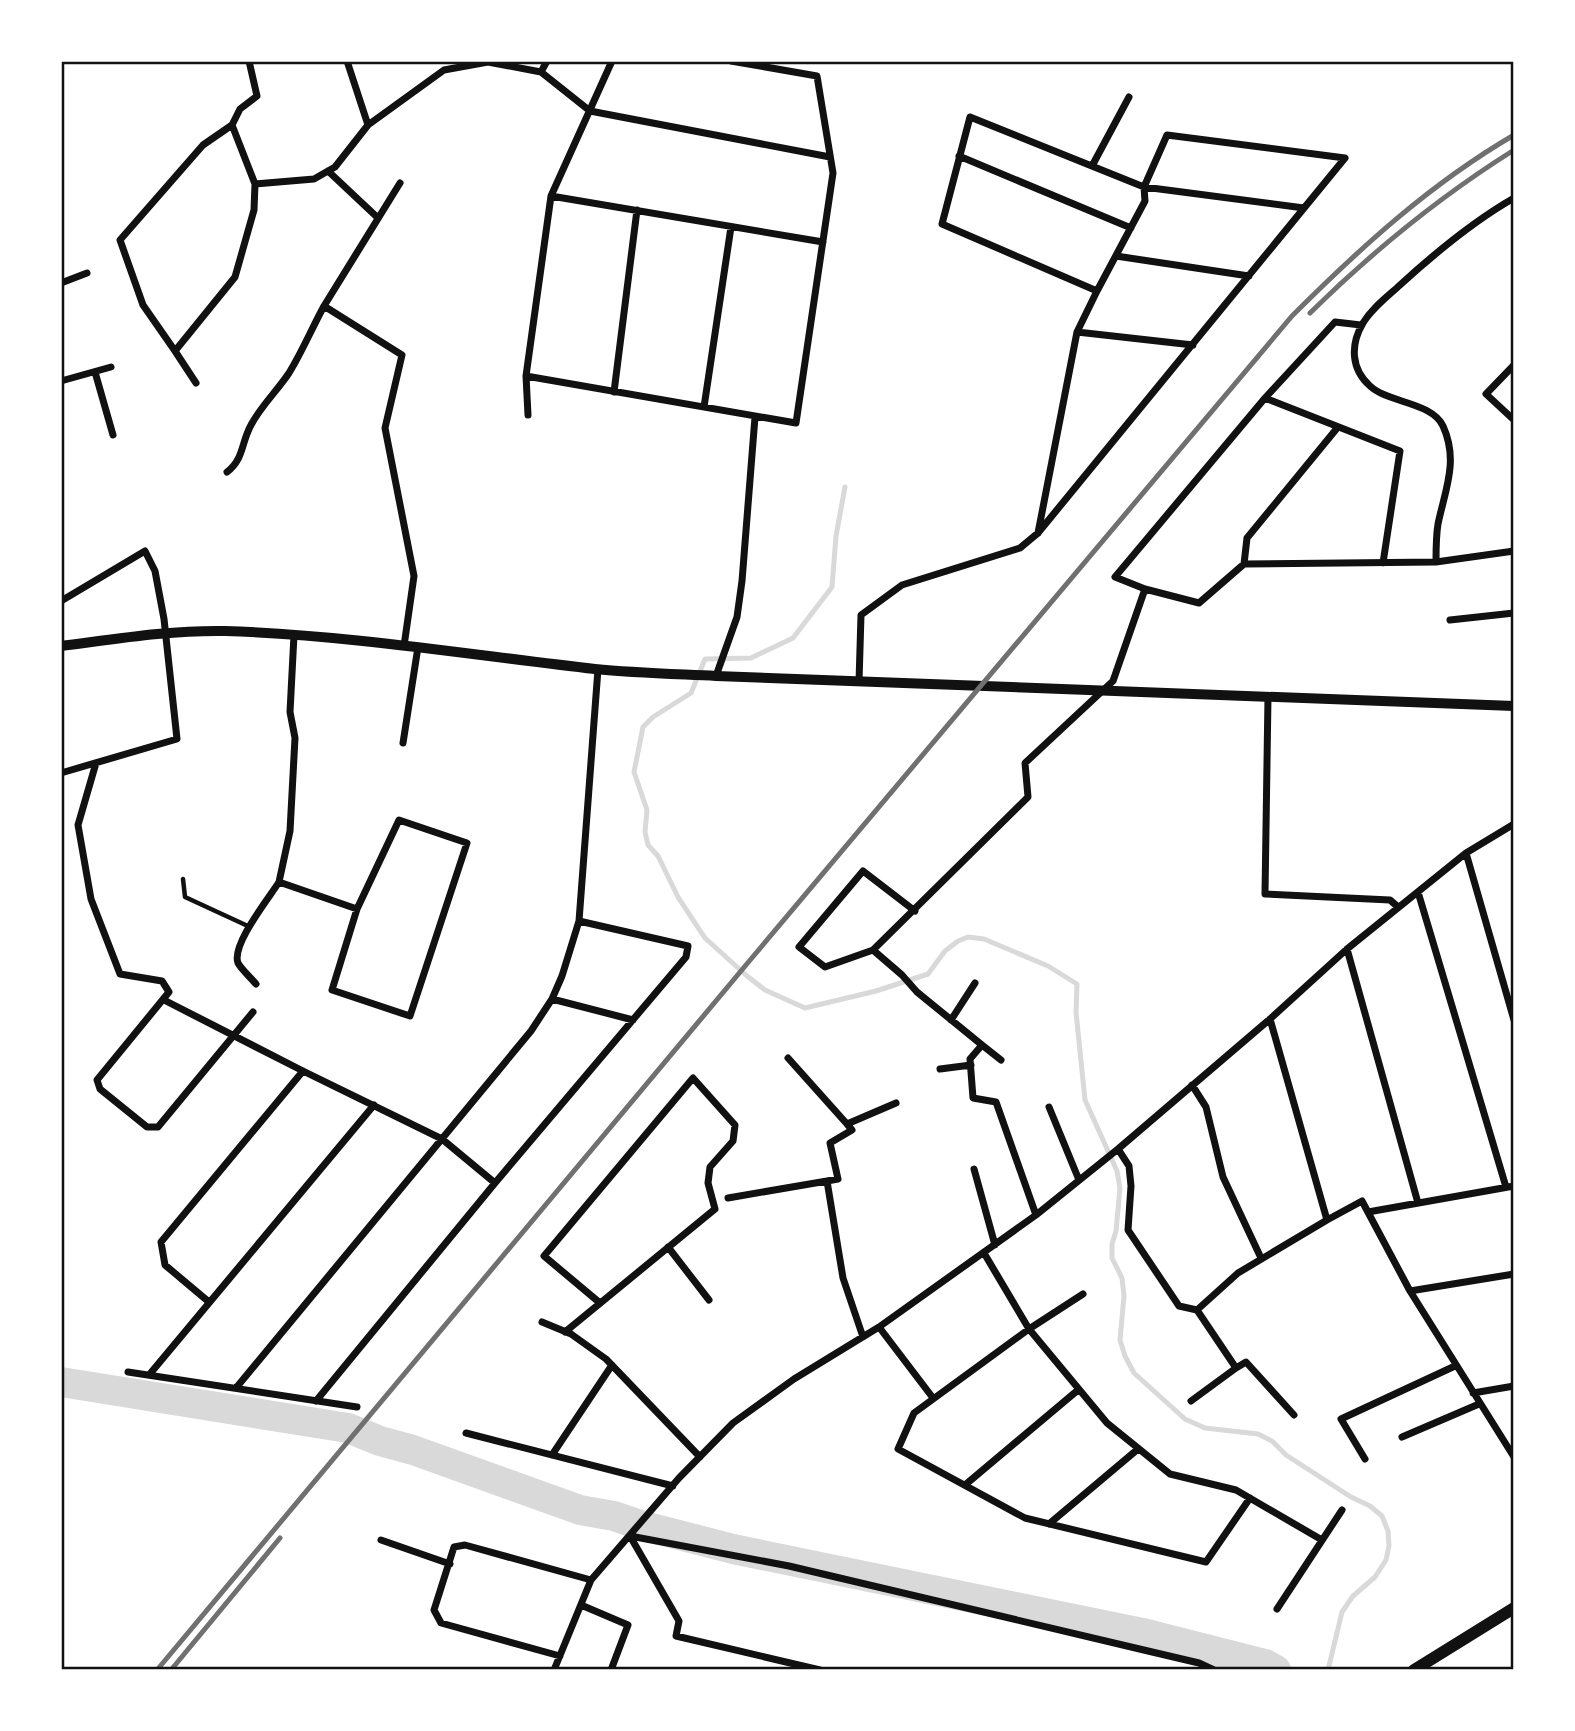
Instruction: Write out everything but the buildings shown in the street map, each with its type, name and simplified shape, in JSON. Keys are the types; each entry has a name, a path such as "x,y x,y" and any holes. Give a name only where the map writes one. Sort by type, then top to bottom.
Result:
{"main road":[{"path":"1414,1670 1514,1608"}],"street":[{"path":"196,383 144,305 120,240 203,145 232,125 240,108 257,96 248,61"},
{"path":"347,61 368,124"},
{"path":"440,61 444,70"},
{"path":"541,72 547,61"},
{"path":"528,415 526,376 551,195 611,61"},
{"path":"526,376 796,423 833,173 817,76 731,61"},
{"path":"255,184 314,179 335,167 368,124 444,70 488,62 541,72 590,111 830,158"},
{"path":"1091,166 1129,97"},
{"path":"1097,290 942,224 970,117 1144,187 1304,208"},
{"path":"175,351 235,277 254,210 255,184 232,125"},
{"path":"859,681 861,615 902,585 1020,548 1038,533 1345,158 1167,135 1144,187 1145,201 1077,332 1038,533"},
{"path":"959,156 1131,228"},
{"path":"328,171 378,218"},
{"path":"227,472 236,465 249,428 289,373 324,306 400,183"},
{"path":"551,195 823,242"},
{"path":"1436,562 1437,528 1452,467 1442,424 1434,415 1372,388 1360,376 1354,365 1354,357 1361,325 1373,310 1438,251 1514,198"},
{"path":"614,392 637,210"},
{"path":"704,407 731,226"},
{"path":"1116,256 1249,276"},
{"path":"61,283 87,273"},
{"path":"324,306 402,355 386,428 414,576 404,646"},
{"path":"1361,325 1335,322 1265,398 1115,577 1145,589 1199,603 1244,564 1436,562 1514,551"},
{"path":"1077,332 1193,345"},
{"path":"1514,365 1486,394 1514,419"},
{"path":"61,381 111,367"},
{"path":"95,372 113,435"},
{"path":"1265,398 1401,452 1383,563"},
{"path":"716,676 737,617 755,417"},
{"path":"1244,564 1247,538 1338,427"},
{"path":"61,601 145,551 156,571 177,738 61,773"},
{"path":"915,911 863,871 799,947 825,967 873,950 915,911 1028,797 1026,763 1113,681 1145,589"},
{"path":"1450,620 1514,613"},
{"path":"61,646 164,633 223,631 418,647 598,669 716,676 1514,706"},
{"path":"256,984 238,962 237,950 279,881 290,831 295,738 290,712 294,635"},
{"path":"403,743 418,647"},
{"path":"236,1388 531,1031 552,999 579,921 598,669"},
{"path":"1268,697 1265,894 1390,900 1398,907"},
{"path":"96,764 79,825 91,899 120,974 163,981 169,992 97,1080 100,1089 146,1127 158,1127 253,1012"},
{"path":"399,820 467,843 410,1016 332,990 358,909 399,820"},
{"path":"554,1670 592,1580 673,1486 733,1423 783,1386 879,1327 1035,1215 1118,1149 1398,907 1466,853 1514,824"},
{"path":"1466,853 1514,1020"},
{"path":"279,881 358,909"},
{"path":"1368,1212 1510,1186 1418,892"},
{"path":"316,1401 685,957 688,946 579,921"},
{"path":"1347,949 1418,1203"},
{"path":"873,950 917,992 1001,1060"},
{"path":"951,1020 975,982"},
{"path":"552,999 633,1020"},
{"path":"163,1000 442,1139 495,1183"},
{"path":"1270,1019 1328,1220"},
{"path":"982,1045 970,1059 973,1098 996,1102 1035,1215"},
{"path":"728,1198 838,1179 830,1143 852,1130 788,1058"},
{"path":"940,1069 971,1065"},
{"path":"209,1302 165,1265 161,1242 303,1071"},
{"path":"565,1332 715,1209 708,1183 710,1167 733,1141 735,1125 693,1078 544,1256 600,1303"},
{"path":"1192,1086 1206,1107 1223,1177 1261,1258"},
{"path":"847,1124 896,1103"},
{"path":"149,1375 374,1105"},
{"path":"1049,1107 1079,1181"},
{"path":"1118,1149 1129,1167 1131,1186 1128,1230 1179,1306 1197,1311 1236,1368"},
{"path":"974,1169 995,1245"},
{"path":"827,1181 843,1278 863,1337"},
{"path":"1197,1311 1238,1273 1362,1200 1410,1292 1514,1457"},
{"path":"668,1247 709,1300"},
{"path":"984,1253 1029,1329 1107,1423 1170,1474 1236,1490 1322,1540"},
{"path":"1410,1292 1514,1274"},
{"path":"1083,1294 1029,1329 914,1413 898,1449 1024,1518 1206,1562 1250,1498"},
{"path":"542,1322 565,1332 612,1365 700,1457"},
{"path":"879,1327 933,1398"},
{"path":"1191,1401 1246,1362 1294,1415"},
{"path":"552,1455 612,1365"},
{"path":"1366,1459 1341,1419 1455,1366"},
{"path":"128,1372 357,1407"},
{"path":"1472,1393 1514,1386"},
{"path":"965,1485 1078,1390"},
{"path":"1402,1437 1479,1404"},
{"path":"466,1433 673,1486"},
{"path":"1049,1524 1138,1449"},
{"path":"1277,1609 1342,1510"},
{"path":"630,1536 679,1621 676,1636 820,1670"},
{"path":"630,1536 789,1566 1186,1660 1214,1670"},
{"path":"381,1540 450,1564"},
{"path":"560,1656 441,1623 434,1611 454,1547 465,1545 592,1580"},
{"path":"581,1605 628,1625 611,1670"}],"lane":[{"path":"183,879 185,897 250,928"}],"waterway":[{"path":"845,487 836,536 832,587 793,638 751,658 705,659 691,693 653,717 643,727 634,772 647,810 645,832 648,845 658,856 678,897 705,938 765,990 805,1008 876,991 928,974 945,951 968,937 984,939 1048,966 1077,984 1076,1012 1085,1100 1117,1171 1120,1188 1112,1258 1122,1278 1124,1296 1120,1340 1134,1373 1185,1419 1205,1428 1258,1434 1272,1441 1286,1455 1351,1497 1370,1506 1382,1516 1388,1531 1386,1560 1375,1577 1353,1596 1342,1612 1328,1670"},
{"path":"61,1382 348,1428 580,1510 614,1516 733,1549 1147,1634 1265,1664 1276,1670"}],"railway":[{"path":"157,1670 1292,316 1397,218 1453,174 1514,135"},
{"path":"1310,313 1408,226 1514,150"},
{"path":"171,1670 280,1538"}]}
